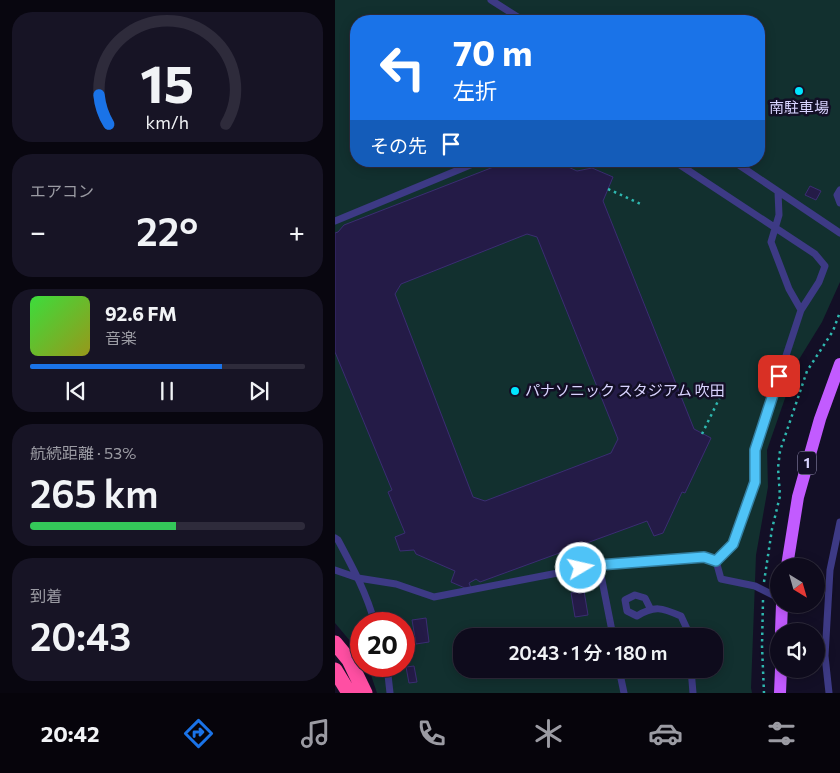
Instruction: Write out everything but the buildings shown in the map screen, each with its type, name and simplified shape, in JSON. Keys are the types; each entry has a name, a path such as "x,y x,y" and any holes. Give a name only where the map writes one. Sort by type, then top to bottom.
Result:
{"highway":[{"path":"335,643 349,660 365,693"},
{"path":"335,670 349,693"}],"main road":[{"name":"1","path":"788,558 798,497 820,419 840,364"},
{"path":"780,693 781,678"}],"lane":[{"path":"491,0 515,15"},
{"path":"335,221 466,167"},
{"path":"683,167 815,254 825,266 819,282 801,310 755,450 755,482 733,544 716,561"},
{"path":"742,167 840,233"},
{"path":"840,190 837,195 840,203"},
{"path":"778,192 779,215 771,242 789,289 801,310"},
{"path":"829,693 825,656 830,570 840,522"},
{"path":"335,538 358,578 372,612"},
{"path":"335,570 358,578 396,584 434,597 599,565 704,557 716,561"},
{"path":"716,561 721,579 763,589 770,593"},
{"path":"599,565 611,628"},
{"path":"650,608 668,610 681,616 686,628"},
{"path":"388,677 390,693"},
{"path":"621,678 624,693"},
{"path":"692,678 693,693"}],"path":[{"path":"608,189 643,205"},
{"path":"764,693 762,646 763,589 772,529 780,496 779,451 807,371 833,331 840,312"},
{"path":"702,434 720,397"}],"green space":[{"path":"335,0 840,0 840,282 822,322 798,361 767,450 768,487 756,555 752,693 377,693 372,677 415,677 415,612 350,612 350,641 335,623"}],"place":[{"name":"南駐車場","path":"799,91"},
{"name":"パナソニック スタジアム 吹田","path":"515,391"}],"route":[{"path":"581,568 704,557 716,561 733,544 755,482 755,450 779,376"}]}
